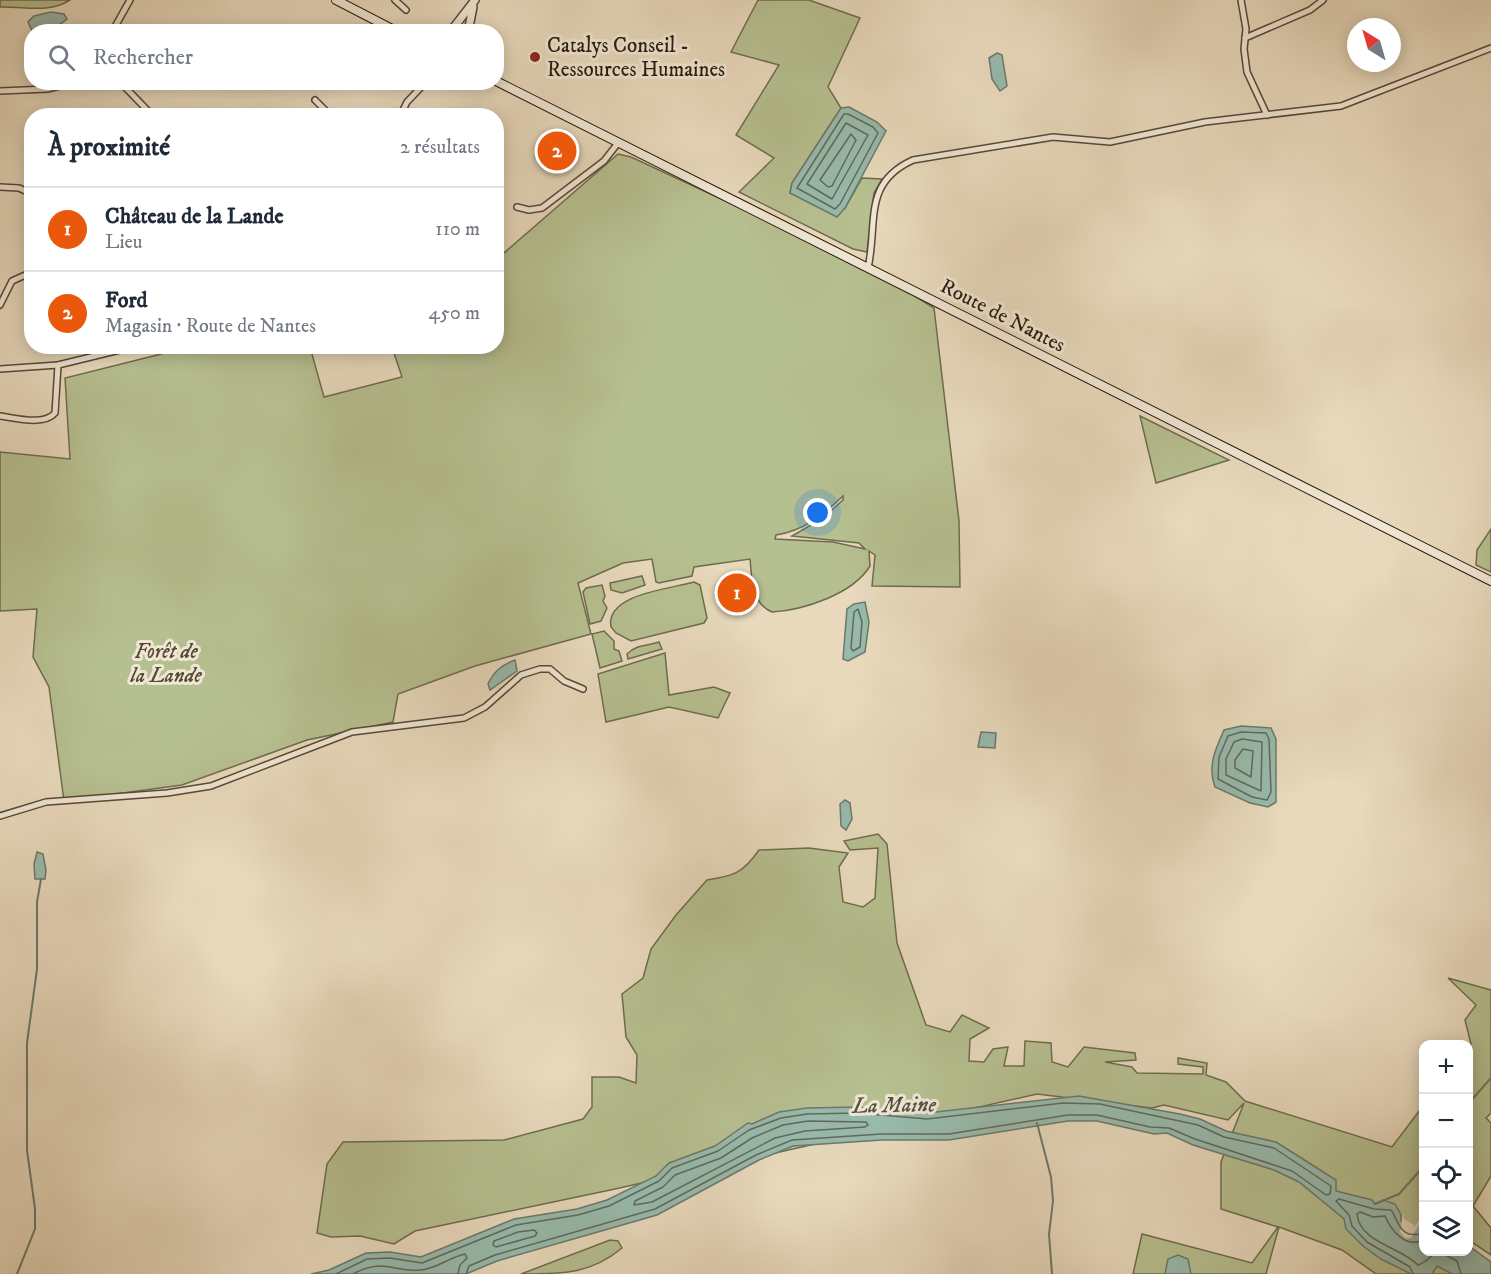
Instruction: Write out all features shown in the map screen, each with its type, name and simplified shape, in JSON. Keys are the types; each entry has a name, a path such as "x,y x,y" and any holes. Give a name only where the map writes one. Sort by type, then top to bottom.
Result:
{"main road":[{"path":"336,0 382,24"},
{"name":"Route de Nantes","path":"504,84 1491,581"}],"street":[{"path":"116,24 130,0"},
{"path":"395,0 406,10"},
{"path":"1241,0 1247,72 1267,115"},
{"path":"1245,38 1310,10 1323,0"},
{"path":"457,24 475,1"},
{"path":"470,24 475,1"},
{"path":"868,268 879,188 895,171 913,160 1053,137 1110,142 1205,122 1341,106 1491,48"},
{"path":"0,91 24,89"},
{"path":"128,90 145,108"},
{"path":"404,108 418,90"},
{"path":"315,100 323,108"},
{"path":"517,207 529,210 542,208 597,166 618,143"},
{"path":"0,187 24,190"},
{"path":"0,305 12,281 24,276"},
{"path":"0,369 58,365 103,354"},
{"path":"0,417 41,420 52,416 57,396 58,365"},
{"path":"0,816 46,802 167,793 211,786 352,732 464,717 485,707 521,675 534,670 550,669 564,681 584,689"}],"green space":[{"path":"0,0 70,0 53,7 36,8 0,7"},
{"path":"758,0 809,0 860,18 828,87 841,108 792,183 790,193 845,208 862,178 882,179 874,193 867,252 853,249 739,192 774,158 736,135 779,65 731,52"},
{"name":"Forêt de la Lande","path":"618,154 631,157 872,269 934,308 959,521 960,587 872,586 875,555 869,551 870,566 852,585 813,604 772,612 765,608 756,597 750,559 694,567 692,576 659,583 656,582 652,559 623,563 578,583 591,634 475,666 398,694 393,722 307,740 182,785 64,801 49,687 33,657 37,609 0,611 0,452 70,459 65,378 161,354 312,354 324,397 402,377 394,354 504,354 504,253","holes":["843,496 843,500 823,518 792,536 859,543 865,549 833,542 775,539 776,535 795,530 812,521"]},
{"path":"1140,416 1229,460 1156,483"},
{"path":"1491,529 1491,572 1476,565 1477,550"},
{"path":"642,576 645,585 622,593 611,590 610,583"},
{"path":"694,582 700,585 707,618 704,623 631,641 616,633 611,627 612,616 618,607 628,600"},
{"path":"602,585 605,596 603,601 607,608 601,621 590,624 583,592 586,588"},
{"path":"604,631 614,641 614,649 619,651 622,661 600,668 592,634"},
{"path":"659,642 662,649 628,659 627,654 635,648"},
{"path":"665,653 669,695 714,687 730,693 718,718 669,707 606,722 598,674"},
{"path":"878,834 887,844 897,943 926,1025 950,1032 962,1015 989,1028 970,1039 969,1061 984,1062 993,1049 1008,1047 1004,1066 1024,1066 1025,1041 1051,1043 1052,1062 1068,1067 1084,1047 1135,1053 1136,1060 1105,1062 1132,1067 1137,1073 1203,1074 1203,1067 1178,1064 1178,1058 1207,1063 1206,1075 1226,1082 1245,1101 1392,1147 1419,1111 1419,1256 1472,1256 1491,1274 1376,1274 1342,1250 1279,1227 1266,1274 1133,1274 1142,1234 1252,1263 1278,1227 1221,1209 1221,1162 1244,1103 1228,1120 1164,1105 1152,1108 1037,1094 615,1189 415,1231 394,1244 360,1236 331,1237 317,1233 327,1164 343,1142 504,1140 583,1119 592,1107 592,1077 619,1077 636,1083 637,1055 626,1037 622,994 643,978 651,949 676,915 707,880 724,877 743,869 759,850 809,848 848,853 839,867 843,902 863,907 875,898 878,848 850,850 844,841"},
{"path":"1448,978 1491,990 1491,1113 1486,1118 1491,1123 1491,1176 1473,1206 1473,1040 1470,1040 1465,1020 1476,1005"},
{"path":"1473,1206 1491,1228 1491,1255 1473,1243"},
{"path":"610,1240 618,1241 622,1248 610,1257 587,1268 563,1273 521,1274"}],"water":[{"path":"51,12 64,14 67,19 60,24 29,24 28,22 34,16"},
{"path":"997,53 1002,55 1007,86 1000,91 992,79 989,58"},
{"path":"849,107 877,122 886,131 845,208 837,217 790,193 792,183 841,108"},
{"path":"865,602 869,622 865,652 848,661 843,659 847,609 854,604"},
{"path":"515,660 517,671 490,690 488,684 490,679 502,666"},
{"path":"1241,726 1271,728 1276,739 1276,802 1268,807 1250,803 1215,787 1212,764 1218,744 1224,730"},
{"path":"981,732 996,733 995,748 978,747"},
{"path":"845,800 850,803 852,819 846,830 841,826 840,804"},
{"path":"37,852 43,854 45,879 35,879 34,864"},
{"path":"1079,1096 1200,1119 1226,1131 1276,1142 1336,1180 1336,1191 1372,1200 1375,1204 1383,1200 1395,1204 1401,1215 1401,1221 1415,1230 1419,1224 1419,1256 1473,1256 1473,1249 1491,1262 1491,1274 1452,1274 1437,1266 1432,1274 1411,1274 1381,1259 1363,1246 1346,1229 1344,1219 1299,1182 1274,1170 1193,1145 1167,1133 1154,1134 1097,1121 1068,1121 949,1140 882,1140 793,1146 759,1160 657,1215 497,1261 466,1274 311,1274 329,1270 366,1253 390,1252 421,1257 514,1219 577,1209 607,1200 656,1176 669,1163 715,1146 748,1123 752,1124 779,1112 807,1108 858,1107 927,1113"},
{"path":"1178,1255 1188,1259 1191,1274 1165,1274 1168,1259"}],"pier":[{"path":"1403,1213 1404,1219 1415,1226 1419,1220 1419,1225 1411,1238 1405,1238 1400,1232"}],"waterway":[{"path":"17,1274 35,1229 35,1209 27,1150 27,1043 37,969 37,902 41,879"},
{"path":"1473,1098 1491,1078"},
{"path":"1037,1123 1051,1177 1053,1201 1049,1234 1052,1274"},
{"path":"1375,1204 1399,1194 1419,1172"}],"place":[{"name":"Catalys Conseil - Ressources Humaines","path":"535,57"},
{"name":"Ford","path":"557,151"},
{"name":"Château de la Lande","path":"737,593"}],"water label":[{"name":"La Maine","path":"894,1104"}]}
